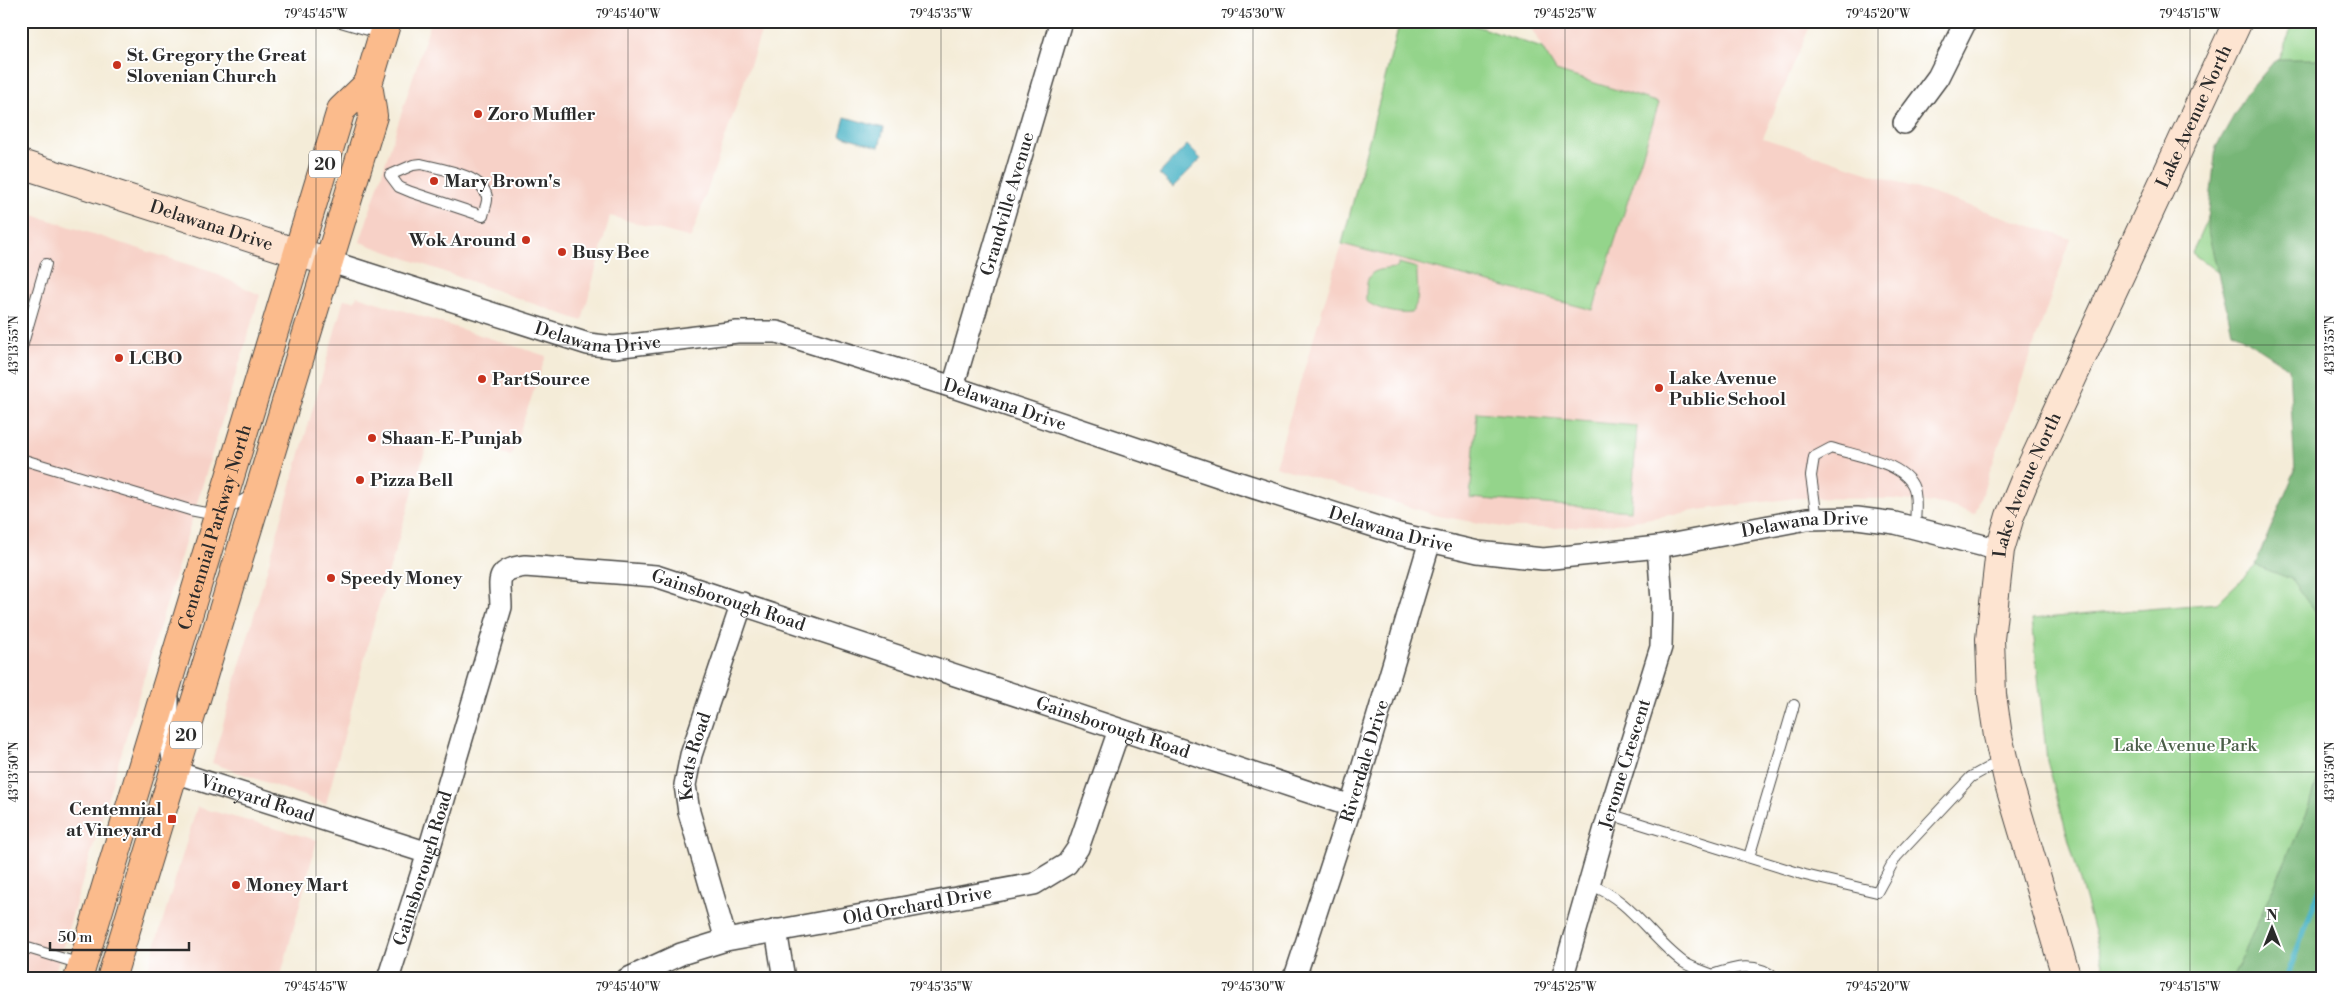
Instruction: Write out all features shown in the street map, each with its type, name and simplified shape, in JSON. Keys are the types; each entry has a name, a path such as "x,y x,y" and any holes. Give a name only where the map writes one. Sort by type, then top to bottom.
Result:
{"main road":[{"name":"Centennial Parkway North","path":"111,979 373,116 368,84 385,28"},
{"name":"Centennial Parkway North","path":"82,974 216,515 341,110 368,84"}],"street":[{"name":"Grandville Avenue","path":"953,387 1061,21"},
{"path":"1904,123 1938,77 1966,21"},
{"name":"Lake Avenue North","path":"2067,979 2004,760 1992,696 1990,639 2000,550 2010,516 2024,482 2238,21"},
{"name":"Delawana Drive","path":"21,164 588,344 614,347 738,332 777,332 953,387 1230,480 1399,534 1478,552 1543,559 1658,547 1790,522 1857,518 1895,523 2000,550"},
{"name":"Riverdale Drive","path":"1292,979 1296,974 1351,806 1430,541"},
{"name":"Jerome Crescent","path":"1562,979 1609,814 1661,647 1662,600 1658,547"},
{"name":"Gainsborough Road","path":"388,979 428,853 501,607 498,587 500,577 510,568 525,566 656,576 1351,806"},
{"name":"Keats Road","path":"726,940 689,812 685,785 691,754 742,603"},
{"path":"167,680 168,728 175,772"},
{"name":"Old Orchard Drive","path":"627,979 681,954 726,940 1034,884 1067,864 1078,848 1119,730"},
{"name":"Vineyard Road","path":"175,772 428,853"},
{"path":"776,930 784,979"}],"lane":[{"path":"337,21 385,28"},
{"path":"420,164 476,180 483,187 487,198 483,216 399,187 390,175 420,164"},
{"path":"21,350 46,264"},
{"path":"1816,519 1811,476 1814,457 1831,448 1893,467 1909,477 1915,492 1915,528"},
{"path":"21,459 190,510 216,515 238,505 258,491"},
{"path":"1749,857 1794,705"},
{"path":"1609,814 1805,874 1877,892 1896,857 1971,777 2004,760"},
{"path":"1589,884 1608,891 1620,900 1682,961 1695,969 1717,977 1736,968 1751,966 1767,971 1776,979"},
{"path":"21,946 82,974"}],"shaded area":[{"path":"431,21 765,21 691,238 610,216 582,321 360,242"},
{"name":"Lake Avenue Public School","path":"1524,21 1812,21 1763,138 2071,239 1975,514 1943,504 1893,499 1797,498 1706,509 1615,524 1556,528 1508,528 1439,516 1275,466 1342,244 1593,310 1659,103 1556,71 1528,23"},
{"path":"21,211 212,272 260,295 53,979 21,979"},
{"path":"357,296 546,356 511,456 431,431 377,611 326,804 212,763 344,299 354,301"},
{"path":"197,807 317,840 280,979 145,979"}],"green space":[{"path":"1400,21 1461,21 1542,48 1556,71 1659,103 1593,310 1342,244"},
{"name":"Lake Avenue Park","path":"2295,21 2323,21 2323,979 2107,979 2047,761 2032,619 2217,603 2321,503 2294,330 2192,253"},
{"path":"2276,59 2323,59 2323,623 2291,579 2255,565 2295,471 2289,368 2232,331 2207,228 2216,147 2245,96"},
{"path":"1399,263 1417,268 1417,297 1411,313 1387,311 1375,307 1366,301 1368,278 1371,274 1380,270 1397,268"},
{"path":"1477,412 1637,426 1631,511 1470,498"},
{"path":"2323,759 2323,979 2232,979 2310,806"}],"water":[{"path":"845,117 884,128 879,147 840,135"},
{"path":"1187,145 1201,159 1173,187 1159,174"}],"waterway":[{"path":"2286,979 2323,881"}],"place":[{"name":"St. Gregory the Great Slovenian Church","path":"117,65"},
{"name":"Zoro Muffler","path":"478,114"},
{"name":"Mary Brown's","path":"434,181"},
{"name":"Wok Around","path":"526,240"},
{"name":"Busy Bee","path":"562,252"},
{"name":"LCBO","path":"119,358"},
{"name":"PartSource","path":"482,379"},
{"name":"Lake Avenue Public School","path":"1659,388"},
{"name":"Shaan-E-Punjab","path":"372,438"},
{"name":"Pizza Bell","path":"360,480"},
{"name":"Speedy Money","path":"331,578"},
{"name":"Centennial at Vineyard","path":"172,819"},
{"name":"Money Mart","path":"236,885"}]}
